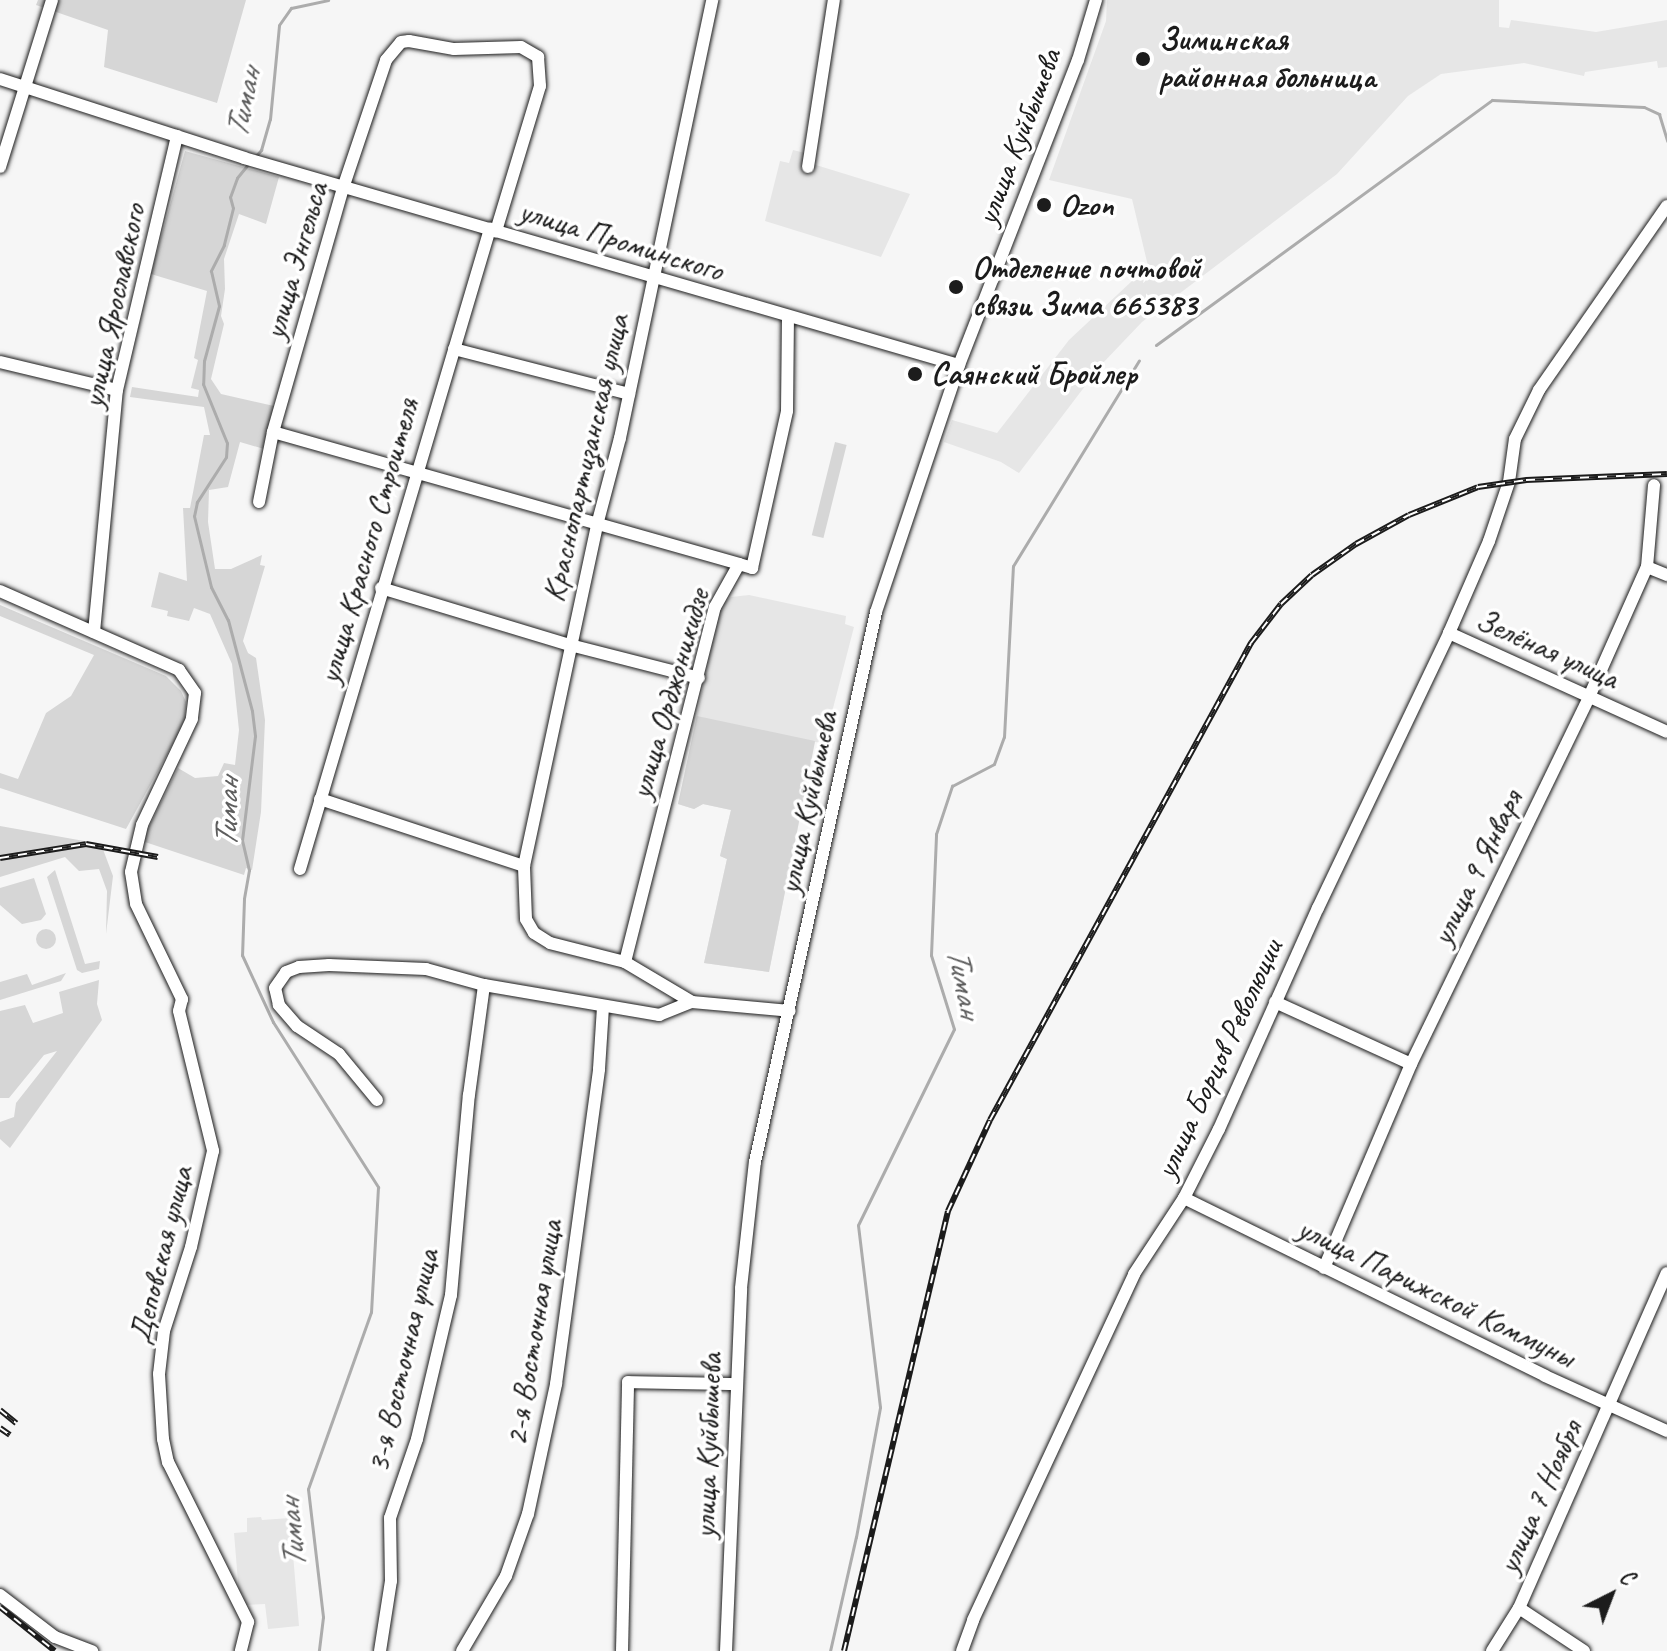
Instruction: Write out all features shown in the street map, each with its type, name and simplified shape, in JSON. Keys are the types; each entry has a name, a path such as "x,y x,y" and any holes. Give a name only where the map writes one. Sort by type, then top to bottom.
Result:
{"street":[{"path":"0,167 52,0"},
{"name":"Краснопартизанская улица","path":"625,962 550,943 529,928 524,909 524,866 570,645 629,394 712,0"},
{"path":"808,167 834,0"},
{"name":"улица Куйбышева","path":"726,1651 741,1288 755,1162 876,612 959,365 1078,60 1096,0"},
{"name":"улица Энгельса","path":"259,502 273,432 343,188 386,60 401,42 454,49 521,47"},
{"name":"улица Красного Строителя","path":"300,869 414,472 542,71 538,57 521,47"},
{"path":"0,79 177,136"},
{"name":"улица Проминского","path":"177,136 343,188 959,365"},
{"name":"улица Ярославского","path":"94,632 117,390 177,136"},
{"name":"улица Борцов Революции","path":"962,1651 1134,1274 1184,1198 1219,1129 1275,1002 1449,633 1489,541 1509,482 1515,439 1539,390 1667,206"},
{"name":"улица Орджоникидзе","path":"625,962 715,607 739,564 752,568 787,411 788,317"},
{"path":"454,349 629,394"},
{"path":"0,362 117,390"},
{"path":"273,432 739,564"},
{"name":"улица 9 Января","path":"1324,1268 1411,1064 1589,697 1647,567 1654,485"},
{"path":"1647,567 1667,575"},
{"path":"381,588 570,645 699,678"},
{"path":"0,591 94,632"},
{"name":"Деповская улица","path":"94,632 179,670 195,693 192,719 136,843 131,872 136,904 182,999 179,1011 213,1151 191,1247 164,1331 159,1374 163,1439 168,1462 248,1622 241,1651"},
{"name":"Зелёная улица","path":"1449,633 1667,732"},
{"path":"320,799 524,866"},
{"path":"625,962 692,1002 790,1011"},
{"path":"377,1100 339,1054 297,1026 279,1005 275,988 282,975 299,967 329,965 426,969 484,985 659,1015 692,1002"},
{"name":"3-я Восточная улица","path":"380,1651 391,1581 390,1518 417,1439 451,1295 469,1095 484,985"},
{"path":"1275,1002 1411,1064"},
{"name":"2-я Восточная улица","path":"462,1651 506,1576 531,1499 558,1369 599,1069 603,1007"},
{"name":"улица Парижской Коммуны","path":"1184,1198 1667,1431"},
{"name":"улица 7 Ноября","path":"1492,1651 1519,1608 1667,1273"},
{"path":"622,1651 628,1382 736,1384"},
{"path":"0,1595 55,1637 92,1651"},
{"path":"1519,1608 1584,1651"}],"shaded area":[{"path":"38,0 246,0 217,103 104,67 108,30 36,5"},
{"path":"1107,0 1499,0 1499,27 1509,28 1511,20 1596,32 1667,20 1667,67 1658,68 1657,61 1585,72 1584,76 1524,63 1441,74 1408,96 1337,174 1142,322 1101,365 1019,473 1001,462 944,442 952,420 997,433 1069,340 1148,266 1132,199 1049,180 1106,21"},
{"path":"793,150 805,153 803,161 910,194 881,257 765,221 780,161 789,163"},
{"path":"185,151 279,177 266,224 239,214 224,259 225,289 221,316 224,324 211,379 221,394 274,406 264,449 240,442 228,487 209,490 208,522 215,569 231,569 262,555 260,565 265,566 243,641 248,653 256,658 265,720 261,812 252,870 246,868 244,875 142,841 178,768 195,778 218,776 224,763 235,765 239,730 232,664 210,614 194,608 189,621 167,616 168,611 151,607 159,572 187,581 183,508 190,508 204,435 210,435 204,407 130,397 132,387 198,397 199,390 191,388 207,291 151,274"},
{"path":"835,442 847,445 823,538 812,535"},
{"path":"749,595 846,616 845,624 854,627 824,743 815,742 769,972 704,963 727,859 720,856 731,810 703,804 694,809 678,804 720,607 731,597"},
{"path":"0,605 166,676 181,691 186,702 185,722 126,829 0,788 0,773 18,779 46,713 71,696 94,655 0,616"},
{"path":"697,716 815,741 769,972 704,963 727,859 720,856 731,810 703,804 694,809 678,804"},
{"path":"0,826 101,844 113,876 106,934 107,891 99,869 79,871 65,857 0,877"},
{"path":"55,870 85,964 100,961 99,969 82,973 77,970 47,877"},
{"path":"34,878 46,914 41,920 22,924 0,905 0,888"},
{"path":"46,929 53,932 56,939 53,946 46,949 39,946 36,939 39,932"},
{"path":"66,973 61,981 0,1000 0,982 27,974 32,985"},
{"path":"99,980 97,1004 102,1020 10,1148 0,1139 0,1122 14,1117 16,1103 57,1051 44,1055 9,1098 0,1098 0,1011 25,1005 33,1023 63,1013 59,992"},
{"path":"261,1517 262,1520 290,1518 299,1626 268,1629 265,1604 244,1605 243,1594 239,1594 234,1533 247,1532 247,1518"}],"waterway":[{"name":"Тиман","path":"254,158 261,150 270,119 279,25 291,8 328,0"},
{"path":"1156,345 1492,100 1644,107 1659,114 1667,141"},
{"name":"Тиман","path":"249,163 237,178 230,197 233,208 224,245 211,271 219,306 204,361 203,384 227,443 226,457 197,502 194,516 211,587 228,620 252,711 255,736 242,840 249,870 244,899 242,955 273,1022 378,1187 371,1312 308,1489 323,1617 319,1651"},
{"name":"Тиман","path":"830,1651 856,1537 880,1407 858,1225 954,1029 931,955 936,834 952,786 994,764 1004,737 1013,566 1139,360"}],"railway":[{"path":"844,1651 948,1211 990,1120 1251,643 1281,604 1312,575 1356,544 1409,515 1478,487 1526,480 1667,474"},
{"path":"0,858 86,844 158,857"},
{"path":"0,1410 16,1423"},
{"path":"0,1428 10,1435"},
{"path":"0,1607 55,1651"}],"place":[{"name":"Зиминская районная больница","path":"1143,59"},
{"name":"Ozon","path":"1044,205"},
{"name":"Отделение почтовой связи Зима 665383","path":"956,287"},
{"name":"Саянский Бройлер","path":"915,374"}]}
